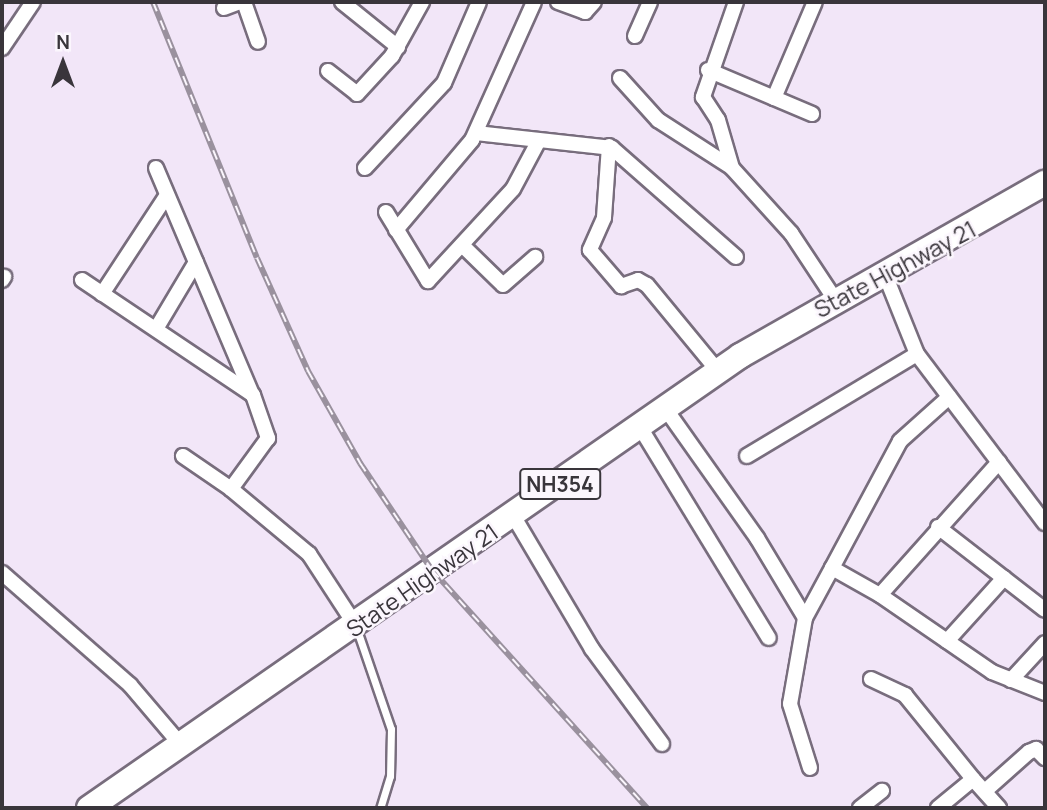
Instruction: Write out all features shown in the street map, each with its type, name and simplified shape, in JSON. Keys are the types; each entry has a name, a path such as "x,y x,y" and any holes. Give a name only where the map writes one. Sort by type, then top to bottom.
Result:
{"highway":[{"name":"State Highway 21","path":"89,808 514,517 718,371 836,300 886,277 1045,183"}],"street":[{"path":"2,48 33,2"},
{"path":"224,8 242,2 258,42"},
{"path":"342,2 398,47"},
{"path":"328,71 357,94 398,47 422,2"},
{"path":"365,168 444,83 479,2"},
{"path":"396,230 475,134 534,2"},
{"path":"558,2 585,12 594,2"},
{"path":"635,36 650,2"},
{"path":"732,168 718,120 703,97 708,71 736,2"},
{"path":"774,99 815,2"},
{"path":"708,71 812,114"},
{"path":"621,78 658,120 732,168 791,233 836,300"},
{"path":"475,134 609,146 736,257"},
{"path":"386,212 428,281 519,180 539,140"},
{"path":"609,146 604,218 590,250 621,286 638,280 647,285 718,371"},
{"path":"156,168 165,198 196,262 253,395 268,438 231,489"},
{"path":"102,294 165,198"},
{"path":"462,245 503,285 535,257"},
{"path":"156,329 196,262"},
{"path":"886,277 918,354 1045,523"},
{"path":"82,280 253,395"},
{"path":"747,456 918,354"},
{"path":"810,768 790,704 804,618 900,441 949,397"},
{"path":"665,408 757,538 804,618"},
{"path":"640,427 769,638"},
{"path":"183,456 231,489 309,554 356,626"},
{"path":"880,595 938,527 999,462"},
{"path":"514,517 592,649 662,744"},
{"path":"938,527 1045,610"},
{"path":"832,568 880,595 1010,680 1045,693"},
{"path":"2,573 130,685 181,745"},
{"path":"947,641 1004,578"},
{"path":"1010,680 1045,643"},
{"path":"870,678 905,695 999,808"},
{"path":"985,791 1029,752 1036,749 1045,758"},
{"path":"938,808 973,779"},
{"path":"860,808 882,791"}],"lane":[{"path":"356,626 391,729 390,776 380,808"}],"railway":[{"path":"153,2 257,258 308,371 360,463 432,570 647,808"}]}
